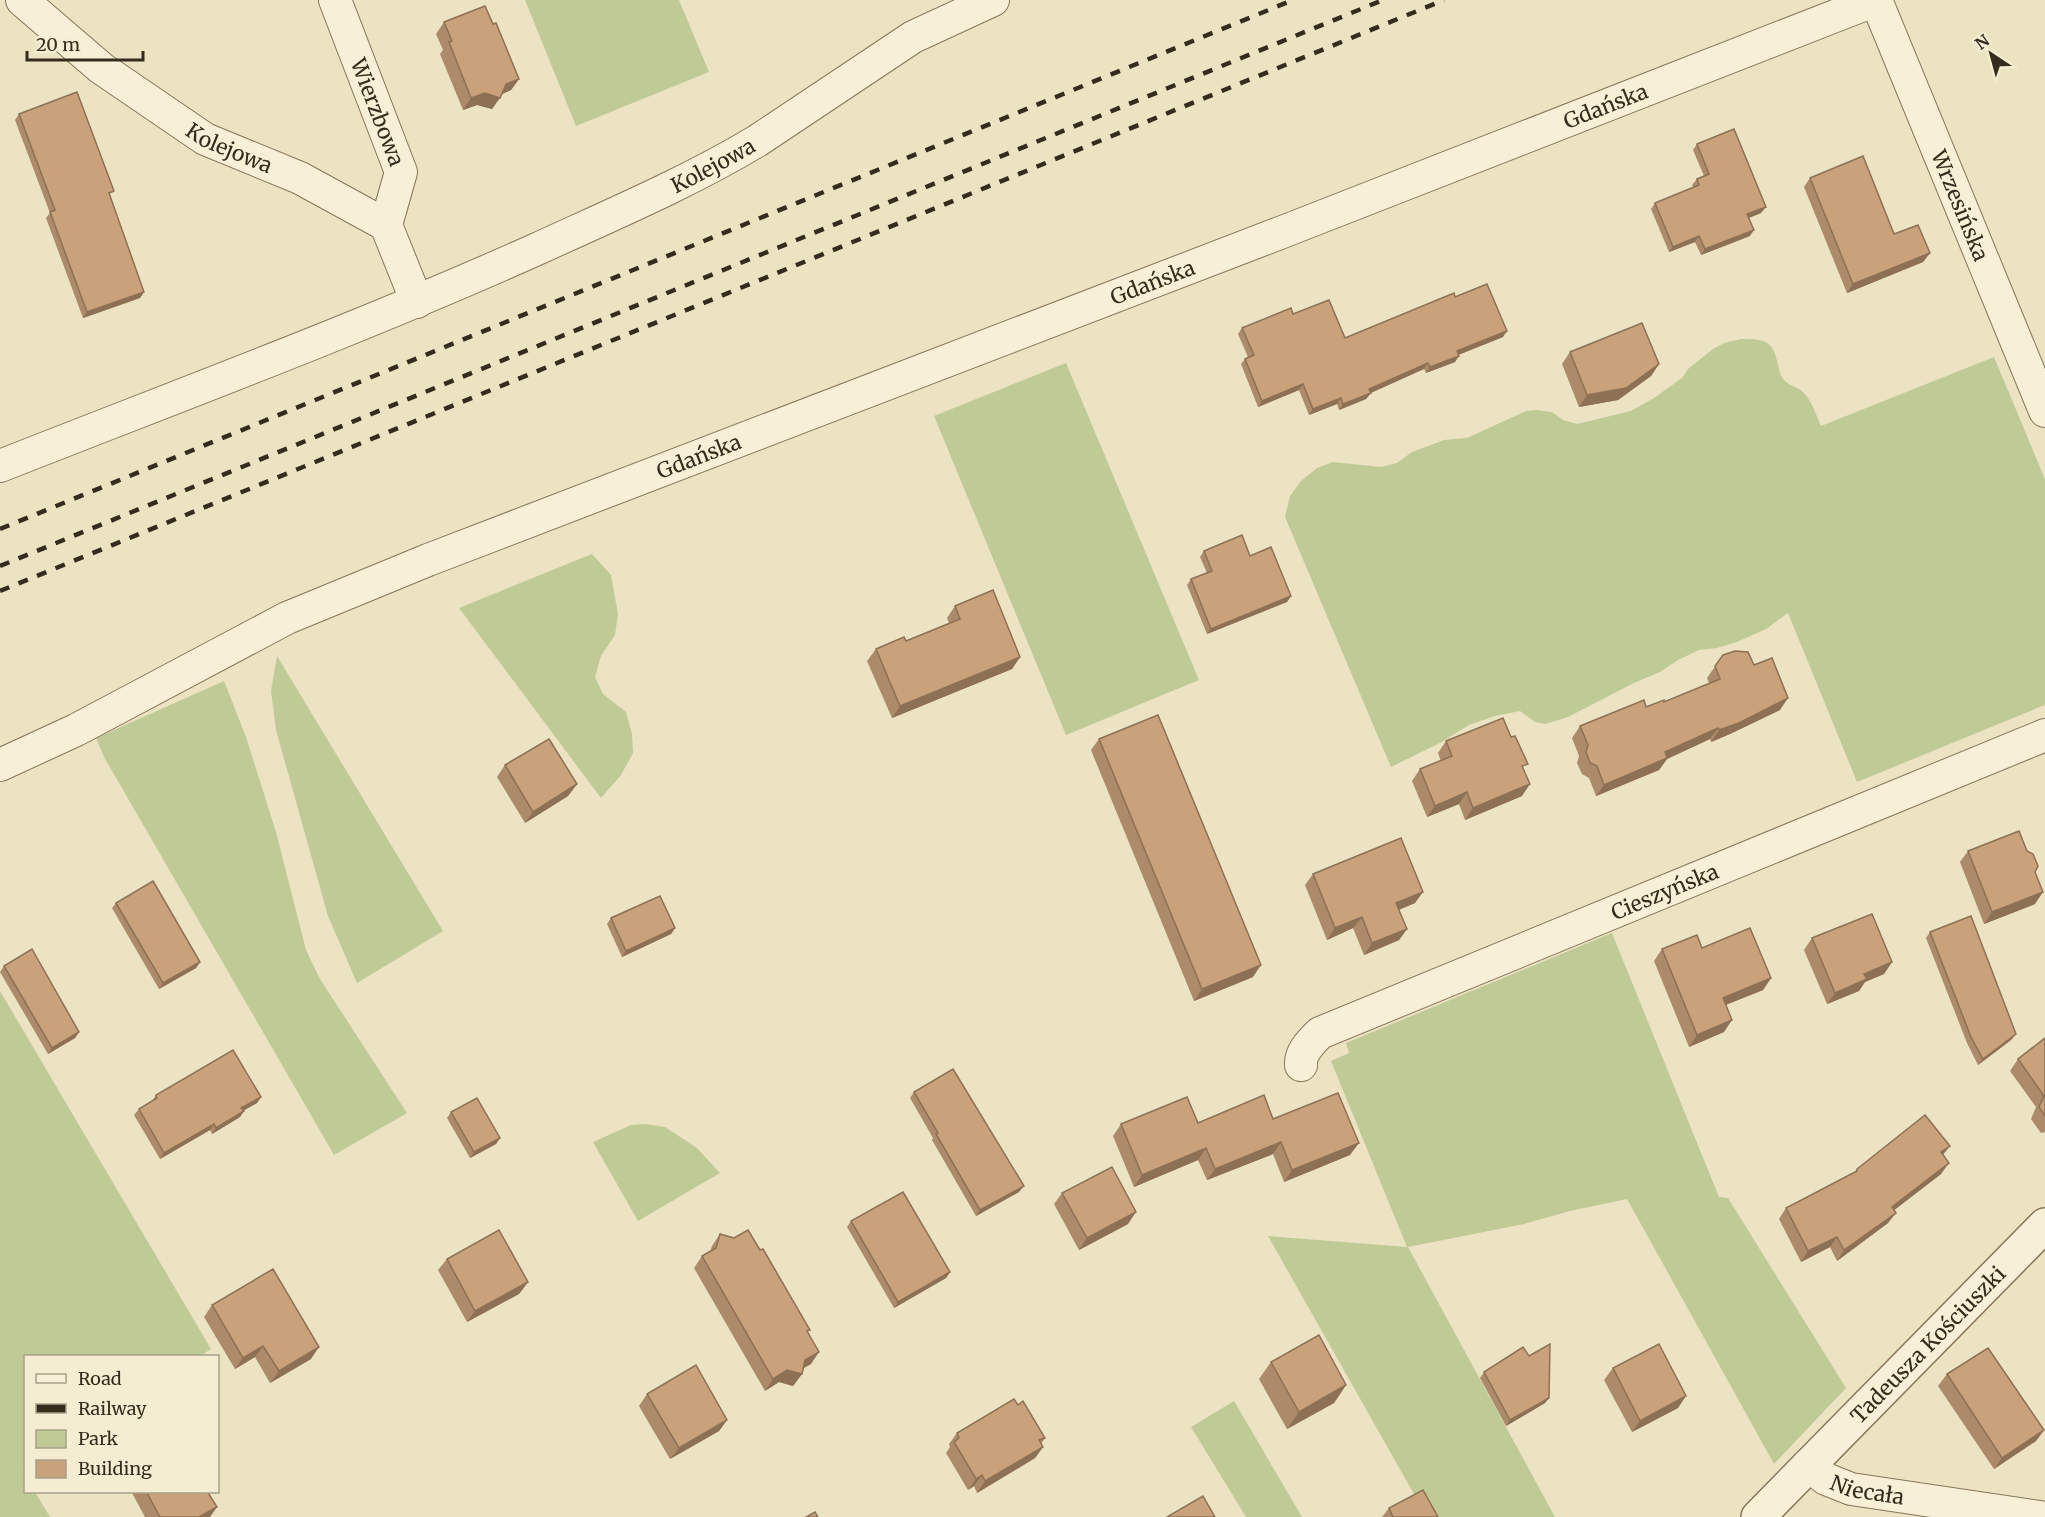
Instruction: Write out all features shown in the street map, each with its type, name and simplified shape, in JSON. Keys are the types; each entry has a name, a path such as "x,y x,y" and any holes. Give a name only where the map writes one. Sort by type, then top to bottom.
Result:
{"street":[{"name":"Kolejowa","path":"22,0 101,68 205,139 300,177 386,225"},
{"name":"Wierzbowa","path":"335,0 401,172 386,225"},
{"name":"Kolejowa","path":"0,466 417,302 623,210 733,156 913,37 993,0"},
{"name":"Wrzesińska","path":"1876,0 2045,411"},
{"name":"Gdańska","path":"0,765 76,730 287,618 428,560 1274,236 1876,0"},
{"path":"386,225 417,302"},
{"name":"Cieszyńska","path":"1301,1065 1300,1059 1304,1051 1320,1033 2045,735"},
{"name":"Tadeusza Kościuszki","path":"1758,1517 2045,1226"},
{"name":"Niecała","path":"1808,1465 1826,1479 1851,1489 2040,1517"}],"green space":[{"path":"525,0 679,0 709,72 576,126"},
{"path":"1741,339 1760,340 1769,344 1775,354 1782,377 1806,396 1821,426 1994,357 2045,479 2045,705 1857,782 1788,613 1766,629 1737,642 1699,650 1660,672 1568,717 1545,724 1535,722 1520,711 1495,716 1469,725 1440,743 1391,767 1285,517 1290,496 1301,481 1317,468 1333,462 1381,467 1397,463 1412,452 1444,440 1467,438 1526,411 1552,412 1563,420 1577,424 1631,411 1682,378 1688,369 1713,349 1724,343"},
{"path":"1066,363 1199,680 1066,735 934,416"},
{"path":"592,554 611,575 618,614 615,635 601,656 595,677 603,694 626,712 632,734 633,753 621,775 601,798 459,608"},
{"path":"277,656 443,931 357,983 328,916 276,730 271,691"},
{"path":"224,681 246,737 276,832 306,950 320,979 407,1113 334,1155 104,757 96,738"},
{"path":"1612,933 1719,1197 1728,1198 1846,1388 1774,1464 1627,1199 1524,1224 1408,1247 1555,1517 1427,1517 1268,1236 1407,1247 1331,1061 1349,1053 1346,1043"},
{"path":"0,991 211,1349 202,1355 24,1355 24,1493 36,1493 50,1517 0,1517"},
{"path":"646,1124 665,1127 697,1148 720,1173 638,1221 593,1142 631,1125"},
{"path":"1234,1401 1302,1517 1246,1517 1191,1427"}],"building":[{"path":"485,6 493,24 496,23 519,79 506,84 500,98 485,93 471,98 449,42 452,41 444,22"},
{"path":"77,92 114,191 109,193 144,292 87,312 50,212 55,210 19,114"},
{"path":"1734,129 1766,207 1747,214 1754,230 1705,249 1699,236 1673,247 1655,203 1699,185 1697,179 1709,174 1697,144"},
{"path":"1863,156 1894,234 1918,225 1930,253 1853,284 1810,178"},
{"path":"1487,284 1507,331 1457,351 1459,356 1430,367 1428,363 1369,389 1371,393 1343,404 1341,398 1313,409 1303,384 1262,401 1245,359 1254,355 1242,328 1291,308 1293,314 1329,300 1345,338 1454,293 1455,297"},
{"path":"1642,323 1659,364 1626,388 1587,395 1570,352"},
{"path":"1242,535 1250,556 1271,547 1291,596 1211,629 1191,579 1212,571 1204,551"},
{"path":"993,590 1020,657 900,706 876,649 904,637 906,641 960,619 955,606"},
{"path":"1735,651 1748,652 1754,665 1772,658 1788,698 1739,723 1719,730 1718,728 1665,752 1667,758 1604,785 1597,766 1590,763 1586,752 1588,745 1580,726 1644,700 1646,707 1720,679 1715,666 1723,655"},
{"path":"1158,715 1261,965 1202,989 1099,739"},
{"path":"1503,718 1511,737 1515,736 1528,764 1522,766 1530,784 1473,808 1467,792 1435,806 1420,769 1452,756 1446,741"},
{"path":"549,739 577,784 533,812 505,765"},
{"path":"2019,831 2027,851 2033,854 2038,866 2035,872 2043,892 1992,912 1968,851"},
{"path":"1401,838 1423,892 1396,903 1407,929 1372,943 1362,917 1335,928 1313,874"},
{"path":"153,881 200,962 163,983 116,903"},
{"path":"660,896 675,928 626,951 611,918"},
{"path":"1872,914 1892,962 1864,974 1867,979 1835,993 1812,938"},
{"path":"1971,916 2016,1034 1983,1059 1971,1037 1930,932"},
{"path":"1750,928 1771,978 1723,998 1732,1020 1697,1035 1662,949 1697,935 1702,948"},
{"path":"32,949 79,1032 52,1048 4,966"},
{"path":"2045,1038 2045,1116 2039,1107 2044,1096 2018,1059"},
{"path":"233,1050 261,1097 241,1108 244,1111 216,1128 214,1124 164,1153 139,1109 157,1098 156,1095"},
{"path":"953,1069 1024,1186 980,1210 914,1092"},
{"path":"1338,1093 1359,1143 1292,1170 1281,1142 1215,1169 1206,1148 1142,1175 1121,1124 1187,1097 1198,1123 1264,1095 1273,1119"},
{"path":"477,1098 500,1138 474,1152 451,1112"},
{"path":"1925,1115 1950,1146 1941,1152 1949,1163 1892,1207 1896,1213 1844,1250 1837,1237 1808,1251 1786,1208 1857,1171"},
{"path":"1112,1167 1136,1212 1087,1238 1062,1193"},
{"path":"903,1192 950,1272 898,1302 851,1221"},
{"path":"499,1230 528,1282 475,1311 447,1259"},
{"path":"748,1230 760,1250 763,1249 810,1330 807,1331 819,1352 805,1360 802,1374 787,1370 773,1379 702,1256 716,1248 720,1234 734,1238"},
{"path":"273,1269 319,1347 279,1371 263,1346 243,1358 212,1305"},
{"path":"1319,1335 1346,1385 1299,1412 1271,1362"},
{"path":"1550,1344 1549,1398 1510,1420 1484,1372 1523,1347 1529,1356"},
{"path":"1659,1344 1686,1396 1640,1421 1613,1368"},
{"path":"1988,1348 2044,1430 2002,1458 1947,1374"},
{"path":"696,1365 727,1420 679,1448 647,1394"},
{"path":"1014,1399 1018,1405 1023,1401 1045,1438 1039,1440 1043,1447 985,1481 982,1475 976,1479 954,1442 959,1438 957,1433"},
{"path":"1423,1490 1438,1517 1393,1517 1389,1508"},
{"path":"147,1493 208,1493 217,1507 199,1517 160,1517"},
{"path":"1203,1496 1215,1517 1167,1517"},
{"path":"815,1512 818,1517 806,1517"}],"railway":[{"path":"0,529 1293,0"},
{"path":"0,566 1383,0"},
{"path":"0,591 1444,0"}]}
